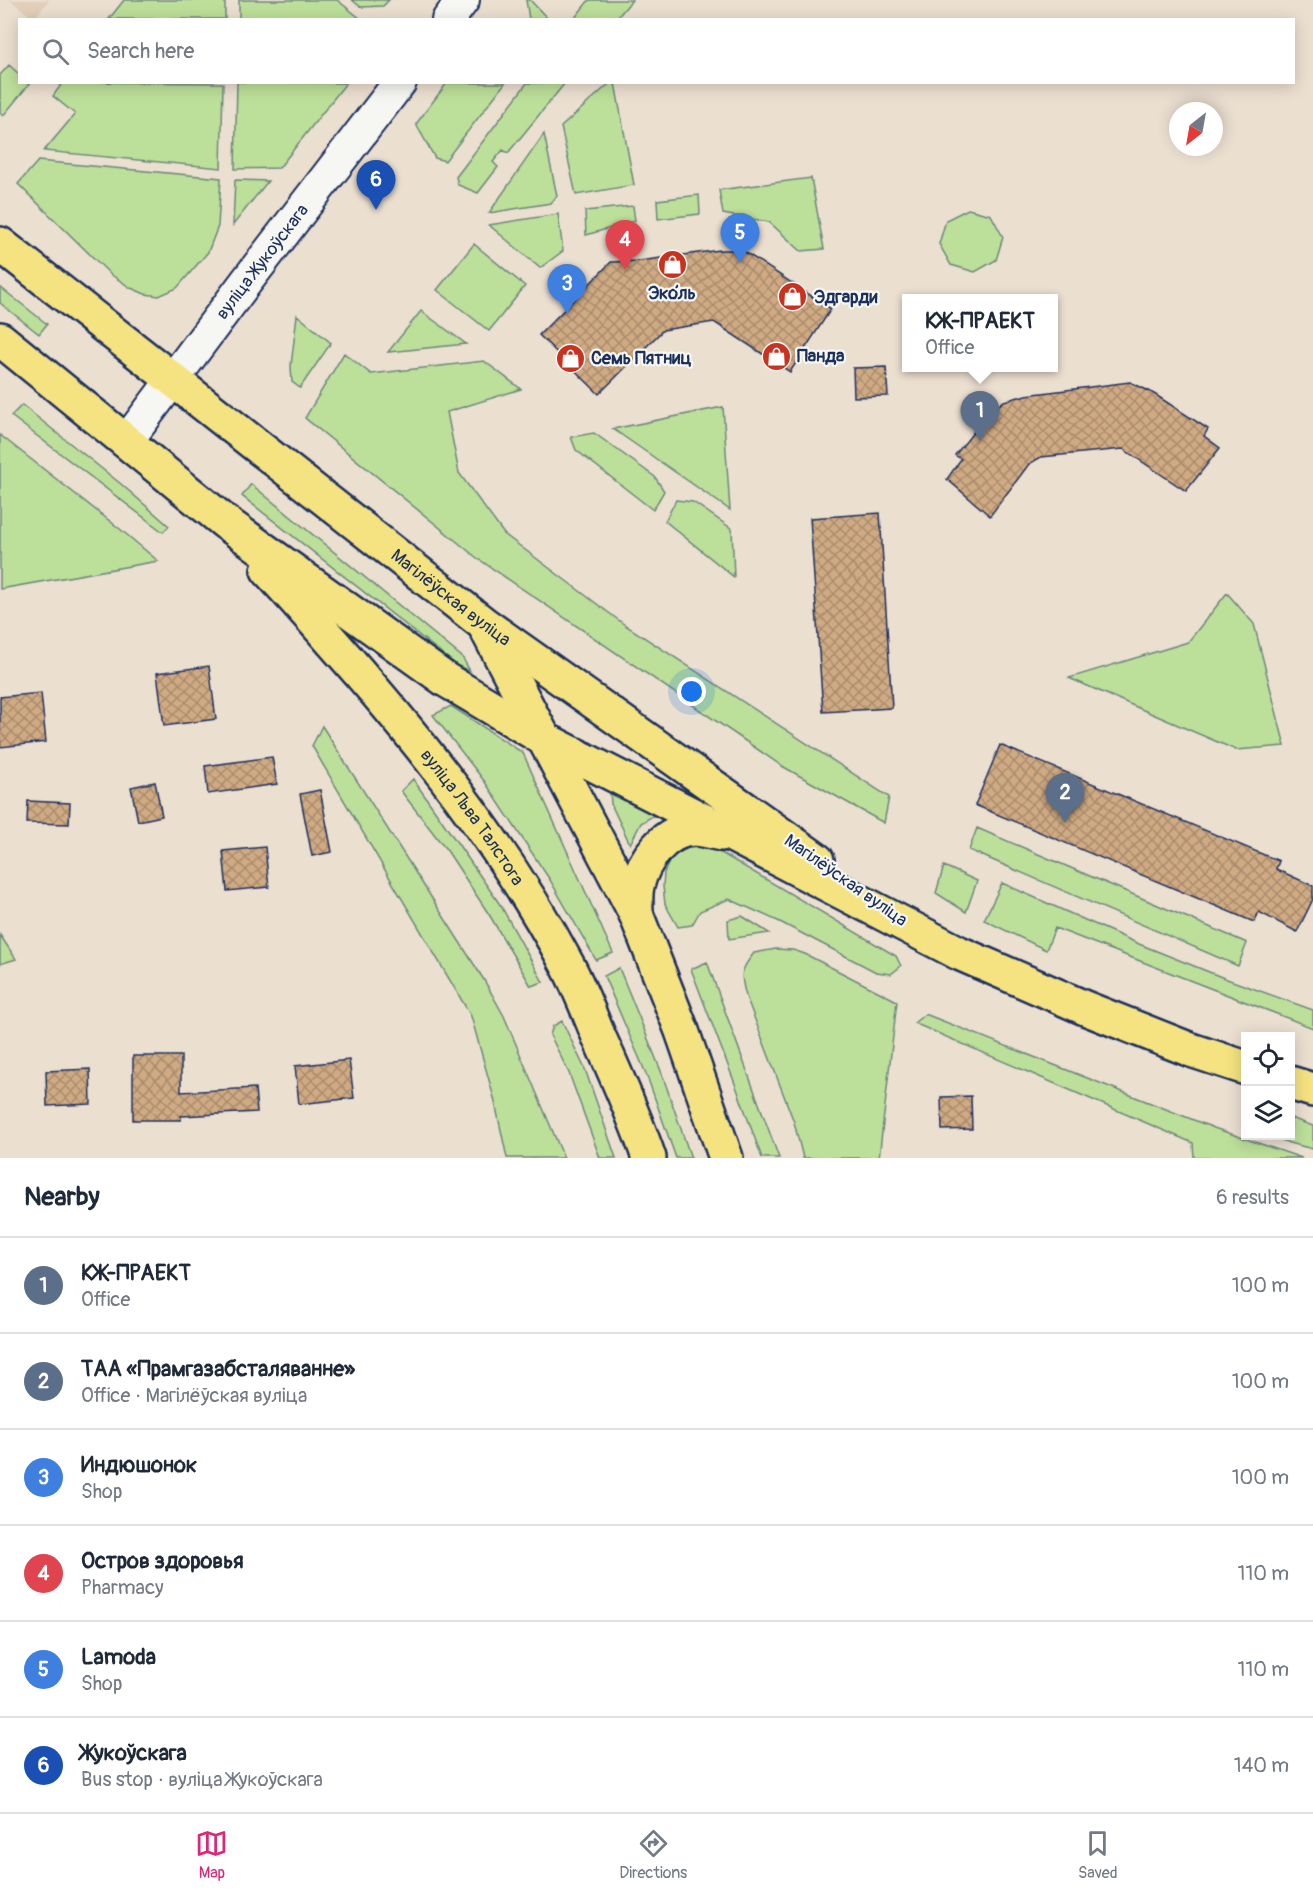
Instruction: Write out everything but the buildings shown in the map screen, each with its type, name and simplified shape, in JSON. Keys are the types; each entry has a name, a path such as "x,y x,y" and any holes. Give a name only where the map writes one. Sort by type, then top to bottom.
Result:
{"main road":[{"path":"450,18 463,0"},
{"name":"вуліца Жукоўскага","path":"126,442 398,84"},
{"name":"Магілёўская вуліца","path":"0,244 484,624 916,930"},
{"name":"Магілёўская вуліца","path":"0,339 225,522 446,680 546,740 959,953 1085,1008 1191,1050 1241,1067"},
{"name":"вуліца Льва Талстога","path":"225,522 352,663 432,761 512,872 568,967 637,1123 650,1158"},
{"path":"484,624 636,914 682,1031 726,1158"},
{"path":"636,914 636,887 643,868 663,841 675,834 693,829 734,836"},
{"path":"1295,1085 1313,1090"}],"shaded area":[{"path":"10,0 49,0 33,18"}],"green space":[{"path":"124,0 225,0 225,18 110,18"},
{"path":"239,0 337,0 360,18 239,18"},
{"path":"352,0 389,0 383,6 361,7"},
{"path":"526,0 530,0 547,18 529,18"},
{"path":"589,0 632,0 617,18 575,18"},
{"path":"9,65 18,73 18,84 29,84 3,116 0,113 0,75"},
{"path":"62,84 223,84 221,168 44,151 75,114 53,96"},
{"path":"237,84 345,84 279,168 235,169"},
{"path":"446,84 504,84 445,161 435,158 416,124"},
{"path":"526,84 564,84 508,153 503,150 493,162 498,167 478,193 458,185 456,177"},
{"path":"609,84 615,84 634,185 576,195 561,127"},
{"path":"544,134 557,196 551,203 489,213"},
{"path":"38,161 221,178 218,226 208,252 177,288 159,296 145,294 131,288 110,274 18,184"},
{"path":"811,178 824,249 801,251 769,222 723,214 719,190"},
{"path":"235,180 268,181 233,225"},
{"path":"699,195 700,214 658,219 657,200"},
{"path":"633,206 635,221 586,235 585,211"},
{"path":"968,209 991,215 1003,237 996,260 975,272 951,265 939,244 946,220"},
{"path":"558,214 563,251 540,268 489,225"},
{"path":"474,244 525,286 489,331 437,290"},
{"path":"0,287 47,324 39,334 0,303"},
{"path":"421,311 466,344 388,352"},
{"path":"297,315 331,343 300,388 292,382 291,366"},
{"path":"344,353 371,374 484,361 521,389 447,412 459,473 504,534 625,625 889,797 884,823 782,766 477,558 305,418"},
{"path":"22,405 121,484 169,526 163,532 11,416"},
{"path":"723,407 730,510 613,429"},
{"path":"594,433 655,477 664,491 653,510 576,450 571,437"},
{"path":"0,435 120,529 158,561 0,589"},
{"path":"251,484 462,657 470,671 458,666 242,496"},
{"path":"676,500 693,502 732,529 734,577 665,521"},
{"path":"1227,593 1254,624 1285,746 1236,750 1069,678 1188,642"},
{"path":"451,706 523,753 613,953 596,960 550,880 485,782 433,715"},
{"path":"322,726 484,980 504,1016 564,1158 507,1158 494,1098 471,1016 312,746"},
{"path":"413,779 501,906 543,982 531,986 490,916 448,852 401,791"},
{"path":"610,789 656,814 641,823 630,844 611,804"},
{"path":"977,828 1247,943 1238,966 969,850"},
{"path":"690,847 707,847 723,854 896,956 901,966 891,974 876,972 780,922 729,899 700,911 692,925 678,927 665,904 664,873 671,857"},
{"path":"944,866 977,881 966,912 936,893"},
{"path":"1002,883 1139,944 1313,1010 1313,1028 1055,928 1046,950 984,920"},
{"path":"742,916 769,933 729,939 728,920"},
{"path":"0,935 16,959 0,964"},
{"path":"776,949 793,950 805,954 897,1001 879,1158 803,1158 794,1122 743,983 742,973 754,953"},
{"path":"707,962 779,1158 762,1158 691,969"},
{"path":"619,968 661,1071 691,1158 676,1158 647,1076 604,976"},
{"path":"925,1014 1241,1137 1241,1140 1249,1140 1302,1158 1194,1158 1193,1143 914,1023"},
{"path":"562,1021 585,1069 616,1158 600,1158 569,1073 550,1035 553,1026"},
{"path":"1295,1119 1313,1126 1313,1149 1282,1140 1295,1140"}],"place":[{"name":"Жукоўскага","path":"376,210"},
{"name":"Lamoda","path":"740,263"},
{"name":"Эко́ль","path":"672,264"},
{"name":"Остров здоровья","path":"625,270"},
{"name":"Эдгарди","path":"793,297"},
{"name":"Индюшонок","path":"567,314"},
{"name":"Панда","path":"776,356"},
{"name":"Семь Пятниц","path":"570,358"},
{"name":"КЖ-ПРАЕКТ","path":"980,441"},
{"name":"ТАА «Прамгазабсталяванне»","path":"1065,823"}]}
